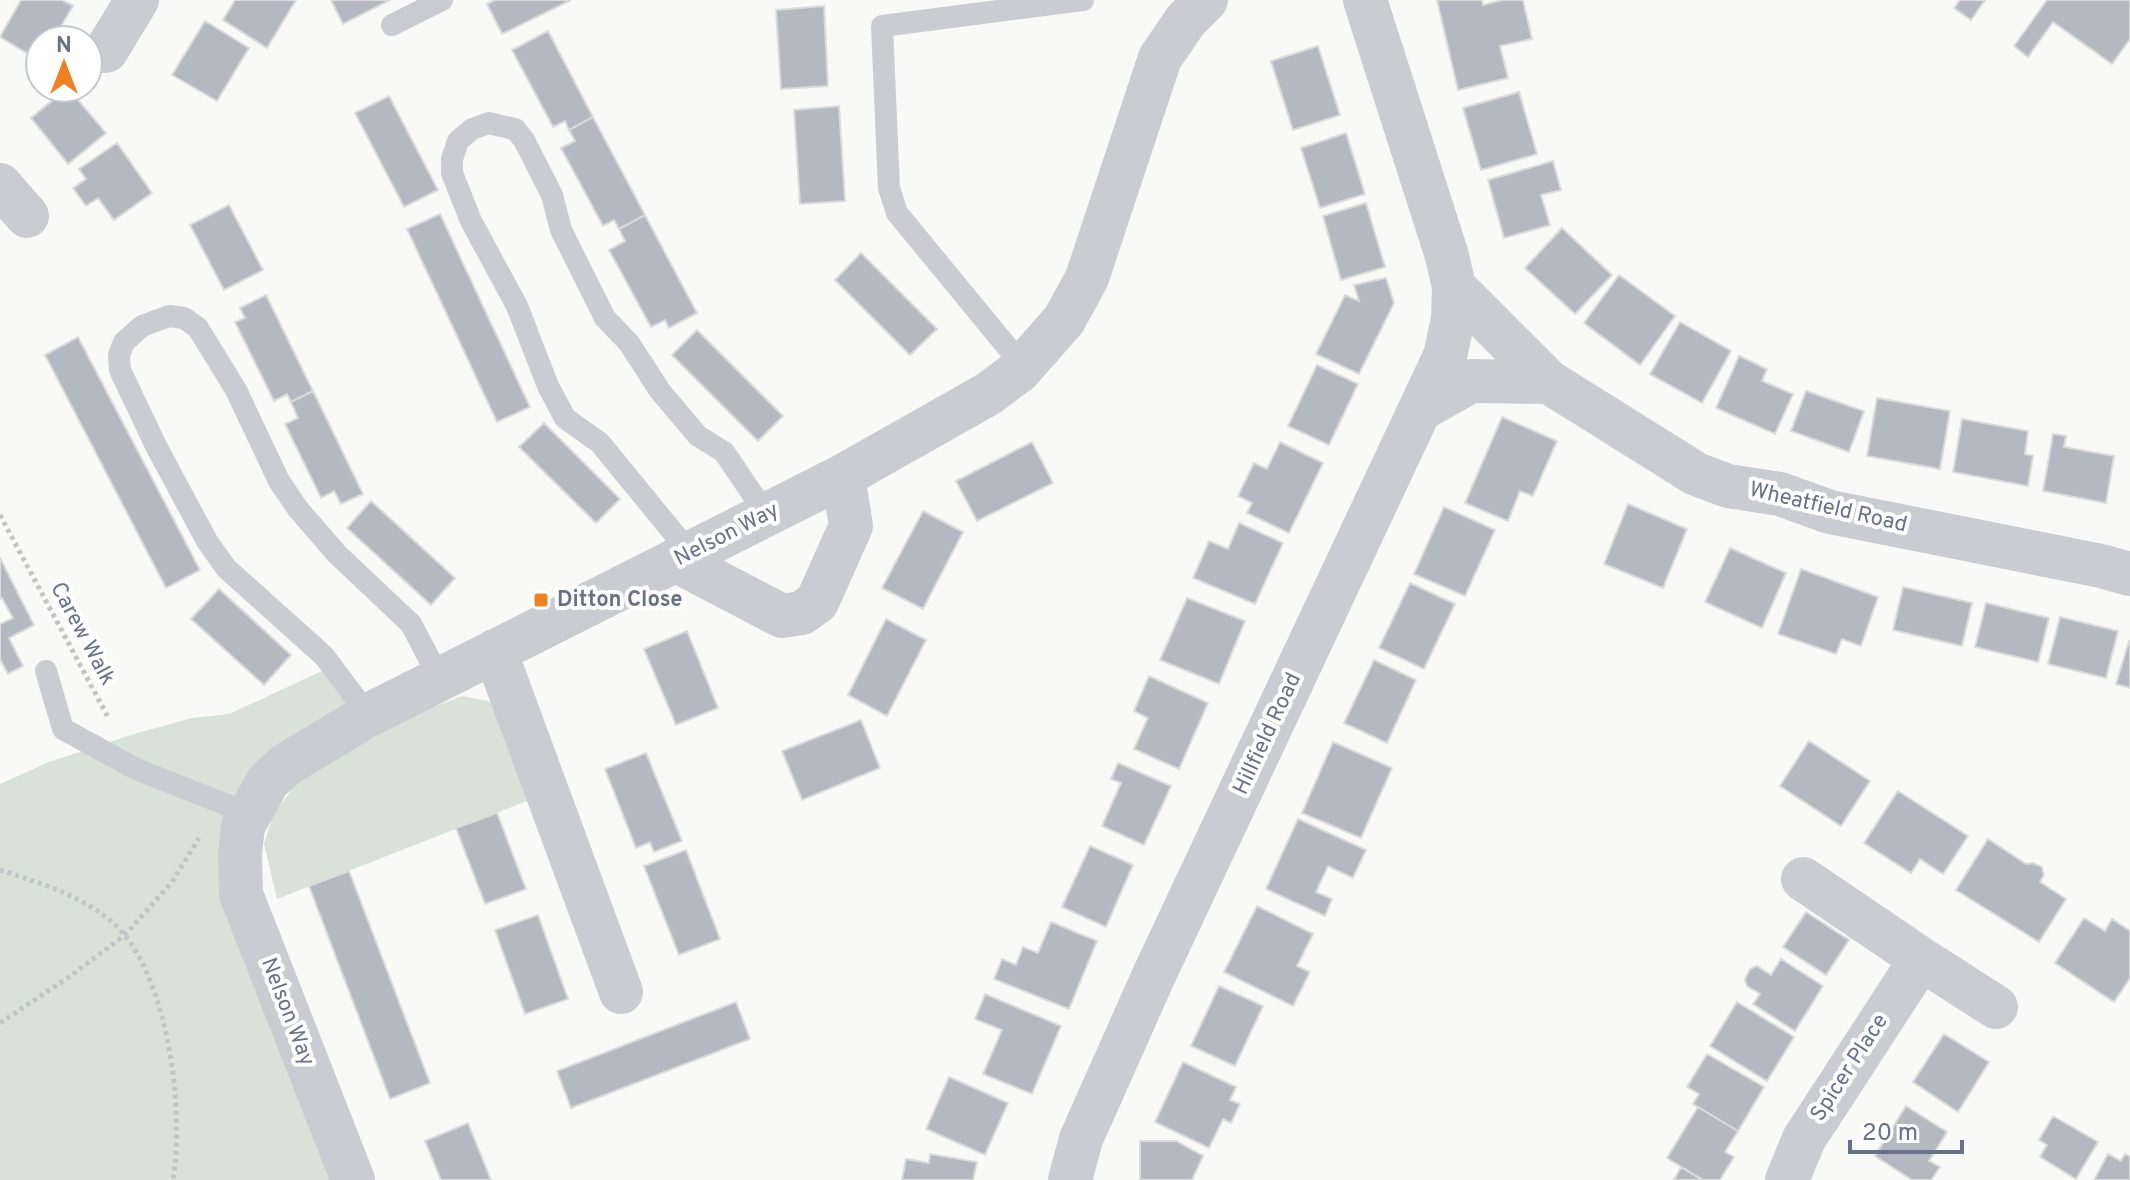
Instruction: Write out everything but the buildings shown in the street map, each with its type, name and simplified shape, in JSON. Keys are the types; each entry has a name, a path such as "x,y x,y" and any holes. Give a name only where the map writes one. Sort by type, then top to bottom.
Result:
{"street":[{"path":"106,51 137,0"},
{"name":"Nelson Way","path":"353,1180 241,894 243,826 268,781 287,764 369,716 843,476 988,394 1023,366 1064,320 1087,278 1160,58 1186,20 1206,0"},
{"path":"1365,0 1447,256 1454,287"},
{"name":"Wheatfield Road","path":"1454,287 1549,382 1696,474 1728,486 1780,494 1830,512 2130,574"},
{"name":"Hillfield Road","path":"1070,1180 1081,1139 1142,1002 1445,356 1453,319 1454,287"},
{"path":"1420,410 1471,381 1549,382"},
{"path":"684,557 782,616 802,613 817,602 851,526 843,476"},
{"path":"495,651 621,992"},
{"path":"1803,879 1996,1007"},
{"name":"Spicer Place","path":"1787,1180 1804,1139 1921,959"}],"lane":[{"path":"392,25 442,0"},
{"path":"1023,366 928,253 892,203 882,26 1083,0"},
{"path":"684,557 600,443 565,418 548,386 517,306 471,221 452,173 452,159 458,141 472,129 489,123 515,129 524,140 552,195 561,230 605,318 629,343 660,391 698,436 724,452 766,514"},
{"path":"369,716 324,656 226,568 207,541 120,370 119,355 124,342 142,326 169,316 184,318 198,328 236,390 285,491 317,533 411,624 440,679"},
{"path":"46,671 63,729 136,769 250,814"}],"path":[{"name":"Carew Walk","path":"0,515 136,769"},
{"path":"0,1023 125,935 172,882 197,844 202,830"},
{"path":"0,870 53,887 109,919 125,935 151,982 168,1044 177,1101 177,1155 173,1180"}],"shaded area":[{"path":"322,671 357,706 237,798 336,1180 0,1180 0,784 49,762 134,734 192,718 229,714"},
{"path":"462,696 493,702 532,799 277,899 264,844 273,814 301,778 418,713"}],"place":[{"name":"Ditton Close","path":"541,600"}]}
